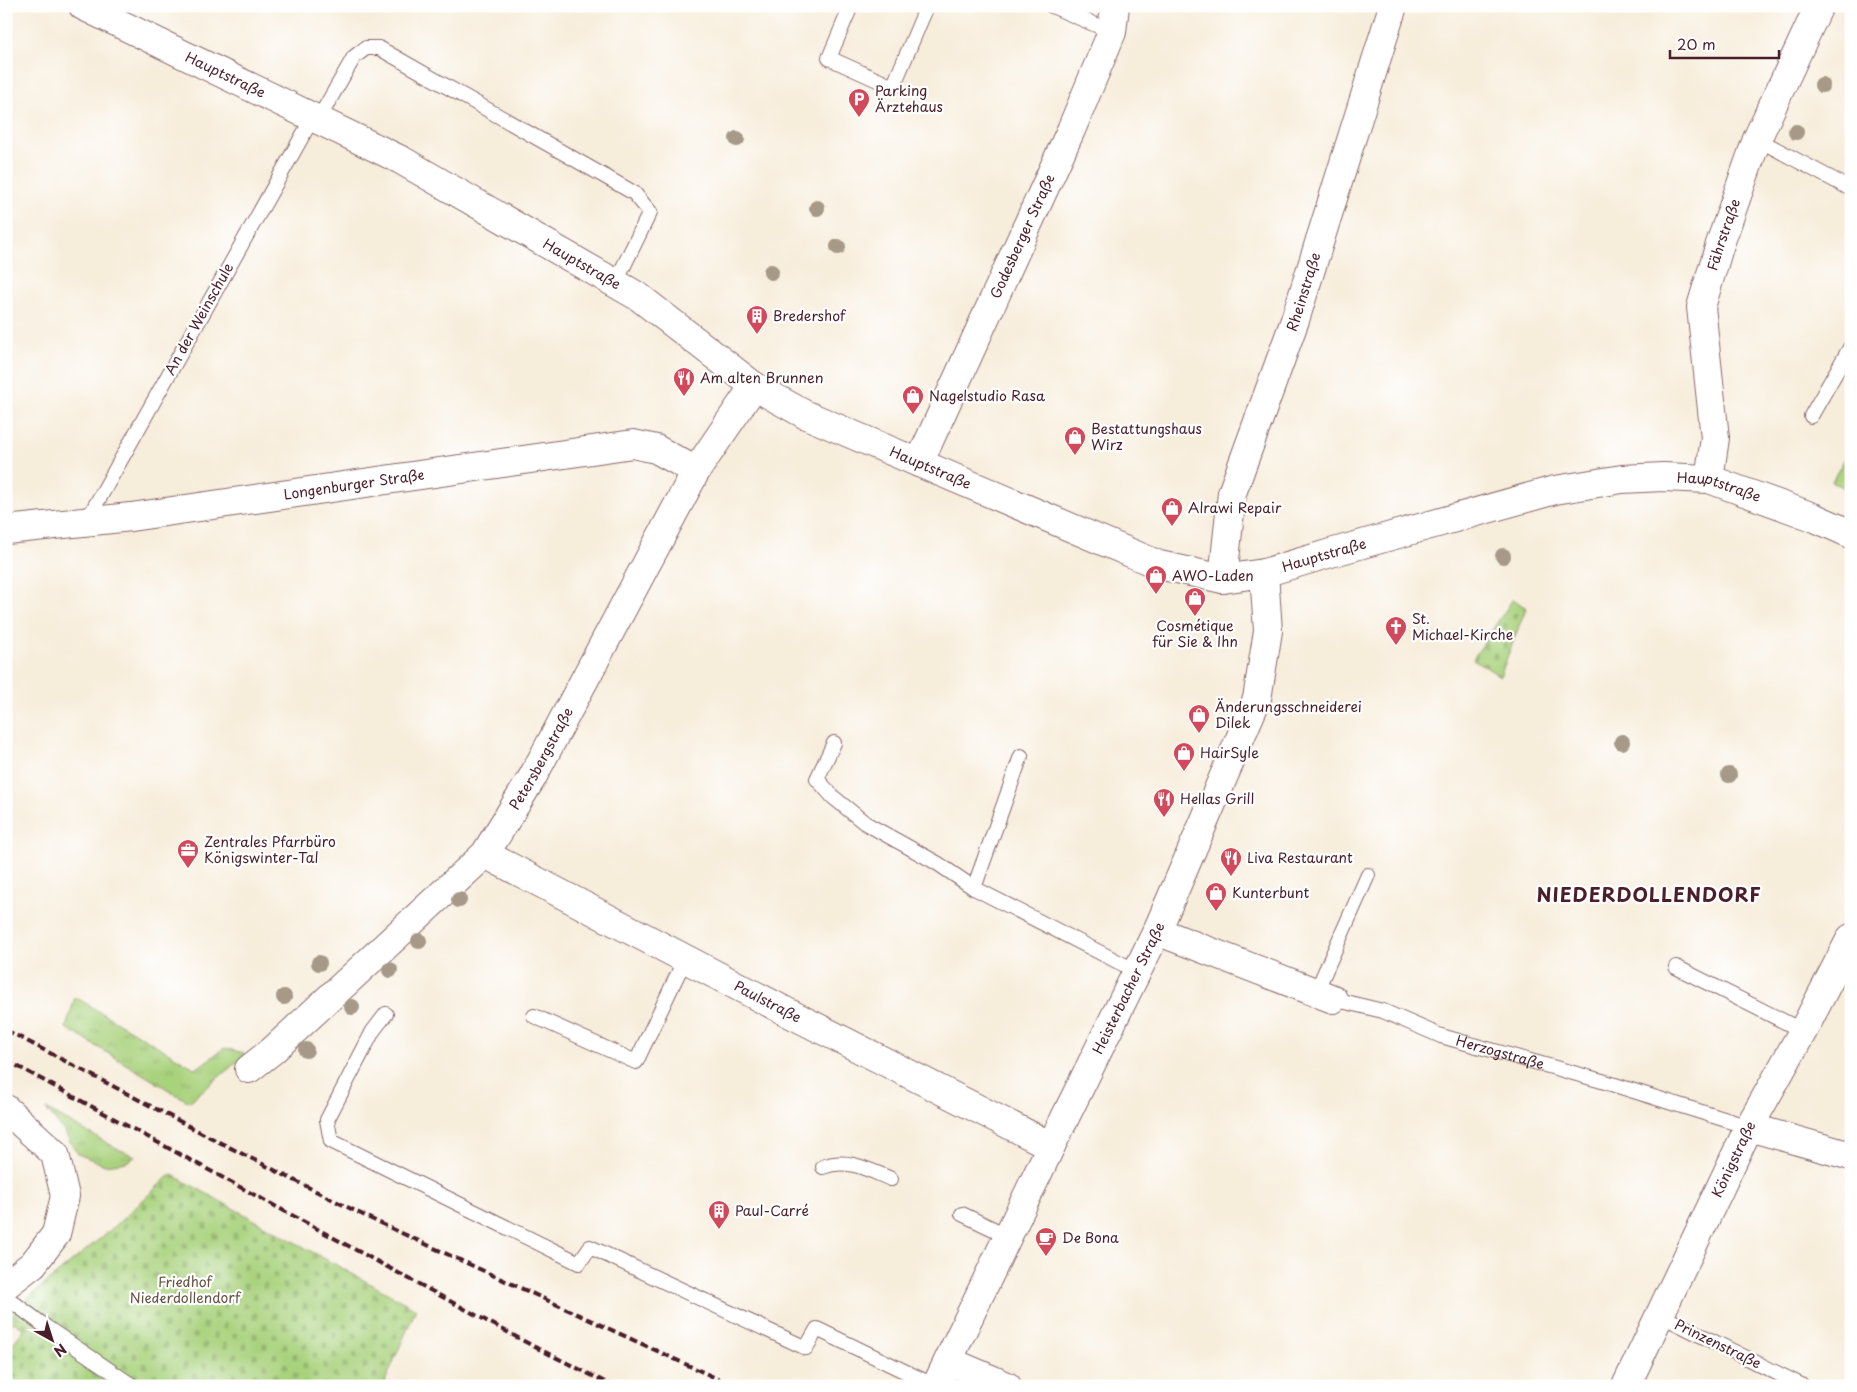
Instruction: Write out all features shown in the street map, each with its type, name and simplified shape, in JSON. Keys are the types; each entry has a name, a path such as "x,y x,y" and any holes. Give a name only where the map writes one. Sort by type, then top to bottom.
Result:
{"street":[{"name":"Hauptstraße","path":"84,6 401,160 639,297 754,386 804,414 1159,565 1223,579 1264,573 1555,490 1622,479 1663,477 1709,479 1813,517 1851,534"},
{"name":"Rheinstraße","path":"1223,579 1232,493 1295,320 1393,6"},
{"name":"Fährstraße","path":"1709,479 1715,438 1701,307 1720,244 1757,139 1820,6"},
{"name":"Godesberger Straße","path":"919,463 1071,130 1113,19"},
{"name":"Petersbergstraße","path":"249,1069 279,1045 485,854 532,778 696,471 754,386"},
{"name":"Longenburger Straße","path":"6,530 150,514 633,444 656,449 696,471"},
{"name":"Heisterbacher Straße","path":"936,1386 1051,1146 1138,972 1257,700 1268,631 1264,573"},
{"name":"Paulstraße","path":"485,854 1051,1146"},
{"name":"Herzogstraße","path":"1157,931 1324,996"},
{"name":"Königstraße","path":"1626,1386 1749,1127 1803,1031 1851,938"},
{"path":"6,1109 54,1154 65,1196 56,1234 33,1264 6,1285"},
{"name":"Herzogstraße","path":"1749,1127 1851,1156"},
{"path":"949,1361 1007,1386"}],"lane":[{"path":"851,6 829,58 893,87 927,6"},
{"path":"1052,6 1113,19"},
{"name":"An der Weinschule","path":"86,522 315,118 354,57 366,48 379,48 634,193 650,212 615,284"},
{"path":"1757,139 1851,189"},
{"path":"1811,416 1851,346"},
{"path":"834,743 817,779 833,797 864,822 938,863 974,888 1138,972"},
{"path":"974,888 1021,756"},
{"path":"1324,996 1368,875"},
{"path":"534,1016 636,1062 686,959"},
{"path":"1676,967 1803,1031"},
{"name":"Herzogstraße","path":"1324,996 1382,1011 1441,1036 1602,1081 1749,1127"},
{"path":"386,1014 373,1031 327,1120 331,1141 579,1263 590,1247 806,1348 817,1329 936,1386"},
{"path":"823,1167 834,1162 858,1165 891,1180"},
{"path":"962,1214 1008,1236"},
{"path":"6,1297 46,1327 133,1386"},
{"name":"Prinzenstraße","path":"1660,1315 1803,1386"}],"green space":[{"path":"1851,448 1851,492 1832,481"},
{"path":"1513,599 1526,608 1500,676 1473,659"},
{"path":"75,997 196,1069 224,1048 244,1053 244,1056 189,1102 66,1028"},
{"path":"46,1109 118,1149 135,1156 127,1162 105,1165 78,1154"},
{"name":"Friedhof Niederdollendorf","path":"171,1174 416,1309 383,1386 6,1386 6,1353 24,1329 14,1322 6,1329 6,1316 114,1227"}],"railway":[{"path":"6,1030 369,1218 733,1386"},
{"path":"6,1060 533,1346 613,1386"}],"place":[{"name":"Parking Ärztehaus","path":"859,118"},
{"name":"Bredershof","path":"757,335"},
{"name":"Am alten Brunnen","path":"684,397"},
{"name":"Nagelstudio Rasa","path":"913,415"},
{"name":"Bestattungshaus Wirz","path":"1075,456"},
{"name":"Alrawi Repair","path":"1172,527"},
{"name":"AWO-Laden","path":"1156,595"},
{"name":"Cosmétique für Sie & Ihn","path":"1195,617"},
{"name":"St. Michael-Kirche","path":"1396,646"},
{"name":"Änderungsschneiderei Dilek","path":"1199,734"},
{"name":"HairSyle","path":"1184,772"},
{"name":"Hellas Grill","path":"1164,818"},
{"name":"Zentrales Pfarrbüro Königswinter-Tal","path":"188,869"},
{"name":"Liva Restaurant","path":"1231,877"},
{"name":"Kunterbunt","path":"1216,912"},
{"name":"Paul-Carré","path":"719,1230"},
{"name":"De Bona","path":"1046,1257"}],"district":[{"name":"NIEDERDOLLENDORF","path":"1649,895"}]}
